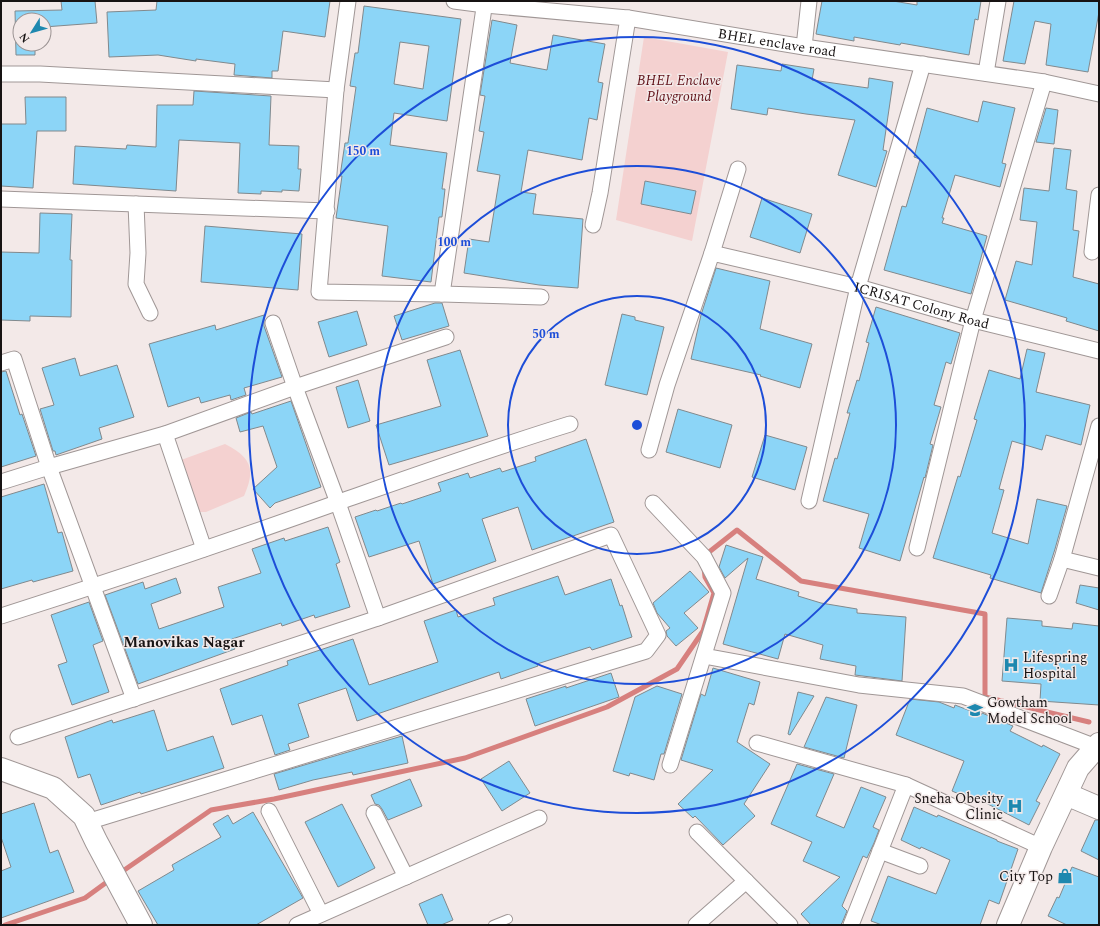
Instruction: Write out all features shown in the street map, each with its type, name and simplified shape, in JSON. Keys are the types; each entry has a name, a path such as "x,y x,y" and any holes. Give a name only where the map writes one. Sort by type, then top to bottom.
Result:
{"street":[{"path":"348,1 336,90 319,292 540,297"},
{"name":"BHEL enclave road","path":"454,1 628,18 804,47 1044,82 1099,94"},
{"path":"804,47 809,1"},
{"path":"986,73 998,1"},
{"path":"442,294 485,3"},
{"path":"593,225 600,193 628,18"},
{"path":"809,501 858,287 923,64"},
{"path":"1,74 40,74 336,90"},
{"path":"917,548 973,320 1044,82"},
{"path":"649,450 667,385 712,253 738,169"},
{"path":"1092,252 1099,196"},
{"path":"1,199 327,211"},
{"path":"136,204 138,253 136,284 150,313"},
{"name":"ICRISAT Colony Road","path":"712,253 858,287 973,320 1099,352"},
{"path":"273,323 378,618"},
{"path":"1,482 165,434 295,387 446,337"},
{"path":"1,363 14,359 49,467 134,699"},
{"path":"1,616 93,587 496,447 570,424"},
{"path":"1049,596 1062,559 1099,426"},
{"path":"165,434 204,549"},
{"path":"653,503 704,556 723,593 670,765"},
{"path":"18,737 378,618 611,535 658,635 646,651 92,831"},
{"path":"1062,559 1099,568"},
{"path":"704,656 859,686 963,696 1097,746 1078,768 1041,847 1008,925"},
{"path":"757,743 906,785 1041,847"},
{"path":"1,769 53,788 84,816 141,925"},
{"path":"850,925 906,785"},
{"path":"1066,794 1099,808"},
{"path":"269,811 321,914"},
{"path":"374,812 406,876"},
{"path":"297,925 539,818"},
{"path":"697,832 790,925"},
{"path":"880,851 920,866"},
{"path":"696,925 746,881"}],"lane":[{"path":"493,925 508,919"}],"green space":[{"name":"BHEL Enclave Playground","path":"644,37 728,52 692,241 616,220"},
{"path":"225,444 246,459 250,471 248,487 244,496 206,512 198,512 181,460"}],"building":[{"path":"61,1 95,1 97,23 52,26 52,12 15,11 62,10"},
{"path":"157,1 330,1 325,37 283,31 278,71 272,71 272,78 234,75 235,64 196,59 196,61 158,55 109,57 107,12 156,10"},
{"path":"822,1 893,1 917,5 917,1 981,1 978,20 975,19 969,55 901,43 900,45 854,37 854,41 816,34"},
{"path":"1014,1 1099,1 1099,12 1088,72 1046,65 1051,24 1035,21 1025,64 1003,61"},
{"path":"364,6 461,19 447,121 394,113 390,145 447,153 442,189 445,189 442,217 439,217 431,282 382,276 388,226 336,218 345,143 348,143 356,87 350,86 355,53 358,53","holes":["400,42 429,46 423,89 394,84"]},
{"path":"492,20 517,25 510,63 547,70 553,35 605,44 598,82 603,83 597,120 589,118 582,160 528,150 521,192 536,194 533,214 583,219 578,288 539,285 464,273 469,239 489,242 500,175 477,171 484,132 479,131 485,96 480,95"},
{"path":"16,52 35,52 35,55 16,55"},
{"path":"782,64 814,69 812,80 868,88 869,78 893,82 883,150 887,151 876,187 838,175 855,120 768,108 767,115 731,109 737,65 781,71"},
{"path":"194,91 271,96 269,145 299,146 298,169 301,169 299,191 261,191 261,194 238,193 240,143 179,140 176,191 73,184 75,146 126,149 127,145 156,147 157,105 193,105"},
{"path":"25,97 66,97 66,131 37,131 33,188 1,186 1,124 26,124"},
{"path":"983,101 1015,108 1002,163 1006,164 1000,187 955,175 942,218 944,218 942,223 987,236 971,294 884,270 902,206 906,207 920,159 914,157 927,108 978,122"},
{"path":"1046,108 1058,110 1054,144 1036,142"},
{"path":"1054,148 1071,150 1066,189 1077,191 1073,230 1079,231 1073,277 1099,284 1099,331 1066,321 1067,318 1005,300 1016,261 1032,265 1037,222 1020,220 1024,188 1049,191"},
{"path":"645,181 696,191 691,214 641,204"},
{"path":"762,198 812,214 800,253 750,237"},
{"path":"40,213 72,214 70,260 72,260 71,317 30,316 30,321 1,320 1,252 39,253"},
{"path":"205,226 302,234 298,290 201,282"},
{"path":"716,268 770,281 760,329 812,344 800,388 760,376 761,375 691,359 701,315"},
{"path":"435,303 442,303 449,326 402,340 394,316"},
{"path":"876,307 960,333 951,364 946,362 934,405 941,407 930,444 933,445 925,478 924,477 900,561 859,548 869,514 823,501 850,413 847,413 857,380 859,381 869,343 866,342"},
{"path":"357,311 367,345 329,357 318,322"},
{"path":"622,314 635,317 635,320 664,327 647,395 605,385"},
{"path":"264,315 264,326 282,377 244,388 246,395 231,400 230,395 201,403 199,397 168,407 149,344 215,325 216,330"},
{"path":"1027,349 1045,353 1036,392 1090,405 1081,445 1046,435 1042,450 1012,441 999,489 1004,490 992,533 1028,544 1037,499 1067,506 1041,593 990,578 991,575 933,558 977,420 974,419 989,370 1020,379"},
{"path":"460,350 488,436 389,465 376,425 441,406 427,360"},
{"path":"75,358 80,376 117,365 134,417 99,428 102,439 56,455 55,451 53,451 40,409 54,405 42,368"},
{"path":"6,371 20,415 22,414 36,456 1,467 1,372"},
{"path":"358,380 370,421 348,428 336,387"},
{"path":"291,401 321,487 275,503 270,508 253,489 277,467 263,426 240,432 236,418 251,412 252,414"},
{"path":"678,409 732,425 720,468 666,452"},
{"path":"765,435 807,447 795,490 752,477"},
{"path":"586,439 614,522 532,550 518,507 482,519 496,561 433,584 419,541 369,557 355,517 441,491 438,483 468,473 470,478 500,468 502,472 536,461 535,457"},
{"path":"44,484 58,533 62,532 73,571 33,582 32,580 1,589 1,497"},
{"path":"328,527 340,562 336,564 350,607 315,618 314,615 282,626 281,623 232,639 235,649 138,684 105,595 143,582 145,589 176,578 181,593 151,604 159,629 224,607 218,587 261,573 252,549 284,538 285,541"},
{"path":"726,545 763,557 756,579 799,592 798,596 821,603 857,609 857,613 906,617 902,681 855,675 856,666 820,659 823,645 785,634 778,659 723,644 748,558 725,578 719,567"},
{"path":"690,571 709,592 684,613 698,628 676,646 667,636 666,631 670,628 657,613 653,603"},
{"path":"558,576 565,595 611,579 620,606 622,605 632,637 592,650 590,647 537,664 538,666 501,679 499,672 357,721 346,688 298,704 309,737 288,744 290,750 275,755 262,715 232,725 220,689 288,665 287,661 353,639 369,685 438,662 424,621 456,610 458,617 495,605 493,598"},
{"path":"1080,585 1099,588 1099,610 1076,603"},
{"path":"89,602 103,641 93,645 109,692 72,705 58,665 67,662 51,615"},
{"path":"1007,618 1042,621 1042,626 1072,629 1073,623 1099,626 1099,705 1040,701 1041,684 1002,681"},
{"path":"713,668 760,682 754,705 749,703 737,742 770,764 744,804 755,816 723,845 695,816 693,818 678,804 713,770 681,760 701,694 705,696"},
{"path":"611,673 619,697 535,726 526,699"},
{"path":"657,686 682,694 664,754 661,754 654,780 630,773 629,776 613,771 635,697"},
{"path":"798,692 814,696 790,735 788,734"},
{"path":"826,697 857,705 844,758 804,747"},
{"path":"910,699 939,702 954,708 955,705 981,715 982,713 1013,726 1010,731 1060,754 1036,801 1040,803 1029,825 976,798 975,801 952,791 964,761 896,735"},
{"path":"154,710 167,751 213,736 224,768 141,794 140,792 101,805 90,774 78,778 65,737 112,720 113,723"},
{"path":"402,736 408,763 353,775 352,772 313,780 279,790 274,774"},
{"path":"509,761 530,793 502,811 481,779"},
{"path":"797,764 834,774 816,816 844,828 861,787 886,797 873,827 879,830 867,858 863,856 842,906 847,911 840,925 811,925 801,914 840,877 803,861 812,842 771,824"},
{"path":"410,779 422,806 388,820 379,805 375,804 371,795"},
{"path":"34,803 50,853 58,850 74,892 1,918 1,871 11,867 1,837 1,814"},
{"path":"342,804 375,868 338,887 305,822"},
{"path":"914,807 937,817 938,815 1018,849 999,904 989,900 980,925 882,925 871,921 888,876 936,894 950,860 901,840"},
{"path":"253,812 303,898 256,925 158,925 138,891 174,870 172,865 221,837 213,824 228,815 233,824"},
{"path":"1095,820 1099,820 1099,860 1081,851"},
{"path":"1072,867 1099,877 1099,925 1067,925 1048,916 1057,897 1059,898"},
{"path":"442,894 453,920 441,925 428,925 419,904"}],"waterway":[{"path":"704,556 737,530 801,581 985,614 985,697 1089,722"},
{"path":"120,873 211,810 274,799 465,758 607,707 677,669 703,631 714,593 705,577 704,568"},
{"path":"5,925 85,898 111,879"}],"place":[{"name":"Lifespring Hospital","path":"1011,665"},
{"name":"Gowtham Model School","path":"975,710"},
{"name":"Sneha Obesity Clinic","path":"1015,806"},
{"name":"City Top","path":"1065,876"}],"district":[{"name":"Manovikas Nagar","path":"184,642"}]}
